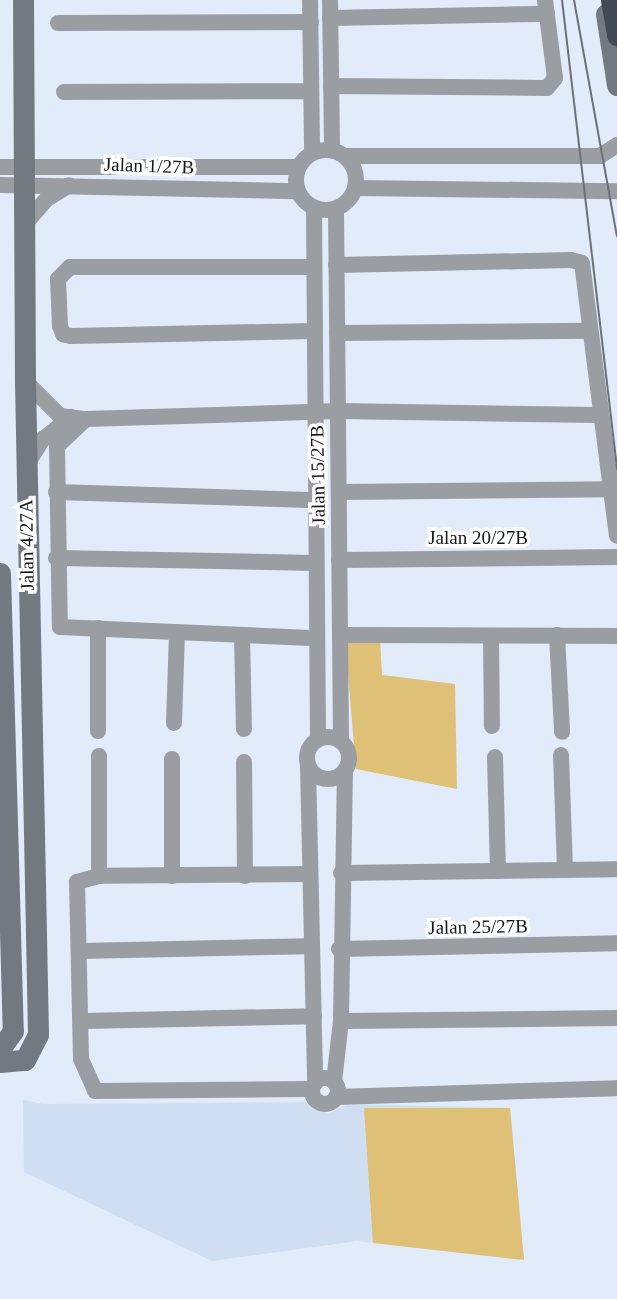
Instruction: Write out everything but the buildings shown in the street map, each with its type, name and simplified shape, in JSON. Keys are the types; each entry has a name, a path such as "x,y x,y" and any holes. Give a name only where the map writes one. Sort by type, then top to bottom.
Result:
{"highway":[{"path":"611,0 617,35"}],"street":[{"name":"Jalan 4/27A","path":"0,1062 25,1060 38,1035 26,466 25,224 29,167 23,0"},
{"path":"310,0 312,152 297,167 297,191 314,208 336,209 355,188 355,169 339,153 331,86 330,0"},
{"path":"604,0 617,85"},
{"path":"330,18 546,7 555,78 547,88 331,86"},
{"path":"58,23 310,22"},
{"path":"64,92 311,91"},
{"path":"312,152 600,156 617,145"},
{"name":"Jalan 1/27B","path":"0,167 297,167"},
{"name":"Jalan 1/27B","path":"0,185 29,167"},
{"name":"Jalan 1/27B","path":"29,167 69,185 297,191"},
{"path":"25,224 47,199 69,185"},
{"path":"355,188 617,191"},
{"name":"Jalan 15/27B","path":"314,208 317,739"},
{"name":"Jalan 15/27B","path":"336,209 341,741"},
{"path":"336,265 571,260 582,264 598,415 617,536"},
{"path":"314,267 69,267 61,271 64,334 315,331"},
{"path":"337,333 590,331"},
{"path":"25,381 43,402 60,416 78,418 315,411 598,415"},
{"path":"26,466 43,439 78,418"},
{"path":"78,418 57,446 56,558 60,627 317,638"},
{"path":"339,492 609,489"},
{"path":"56,492 316,500"},
{"name":"Jalan 20/27B","path":"340,560 617,557"},
{"path":"56,558 316,563"},
{"name":"Jalan 4/27A","path":"0,573 7,736 13,1031 0,1049"},
{"path":"98,628 98,731"},
{"path":"174,723 177,633"},
{"path":"242,635 244,729"},
{"path":"340,635 617,636"},
{"path":"557,635 562,732"},
{"path":"491,636 492,726"},
{"path":"7,736 31,735"},
{"path":"317,739 341,741 349,758 345,771 341,873 341,1021 336,1090 324,1104 311,1090 314,1016 310,946 307,754 317,739"},
{"path":"561,755 565,870"},
{"path":"99,756 99,876"},
{"path":"495,757 498,871"},
{"path":"172,760 172,876"},
{"path":"244,762 245,876"},
{"path":"309,766 326,779 345,771"},
{"path":"341,873 617,869"},
{"path":"310,874 99,876 77,882 83,1021 81,1059 95,1091 311,1090 324,1079 336,1090 364,1093 617,1088"},
{"name":"Jalan 25/27B","path":"339,949 617,943"},
{"path":"79,951 310,946"},
{"path":"83,1021 314,1016"},
{"path":"341,1021 617,1018"}],"shaded area":[{"path":"345,638 380,639 382,675 455,684 457,789 356,769"},
{"path":"23,1100 43,1104 306,1102 328,1114 348,1104 510,1108 524,1260 357,1241 212,1261 24,1172"},
{"path":"364,1108 510,1108 524,1260 373,1243"}],"tram line":[{"path":"562,0 617,470"},
{"path":"574,0 617,236"}]}
